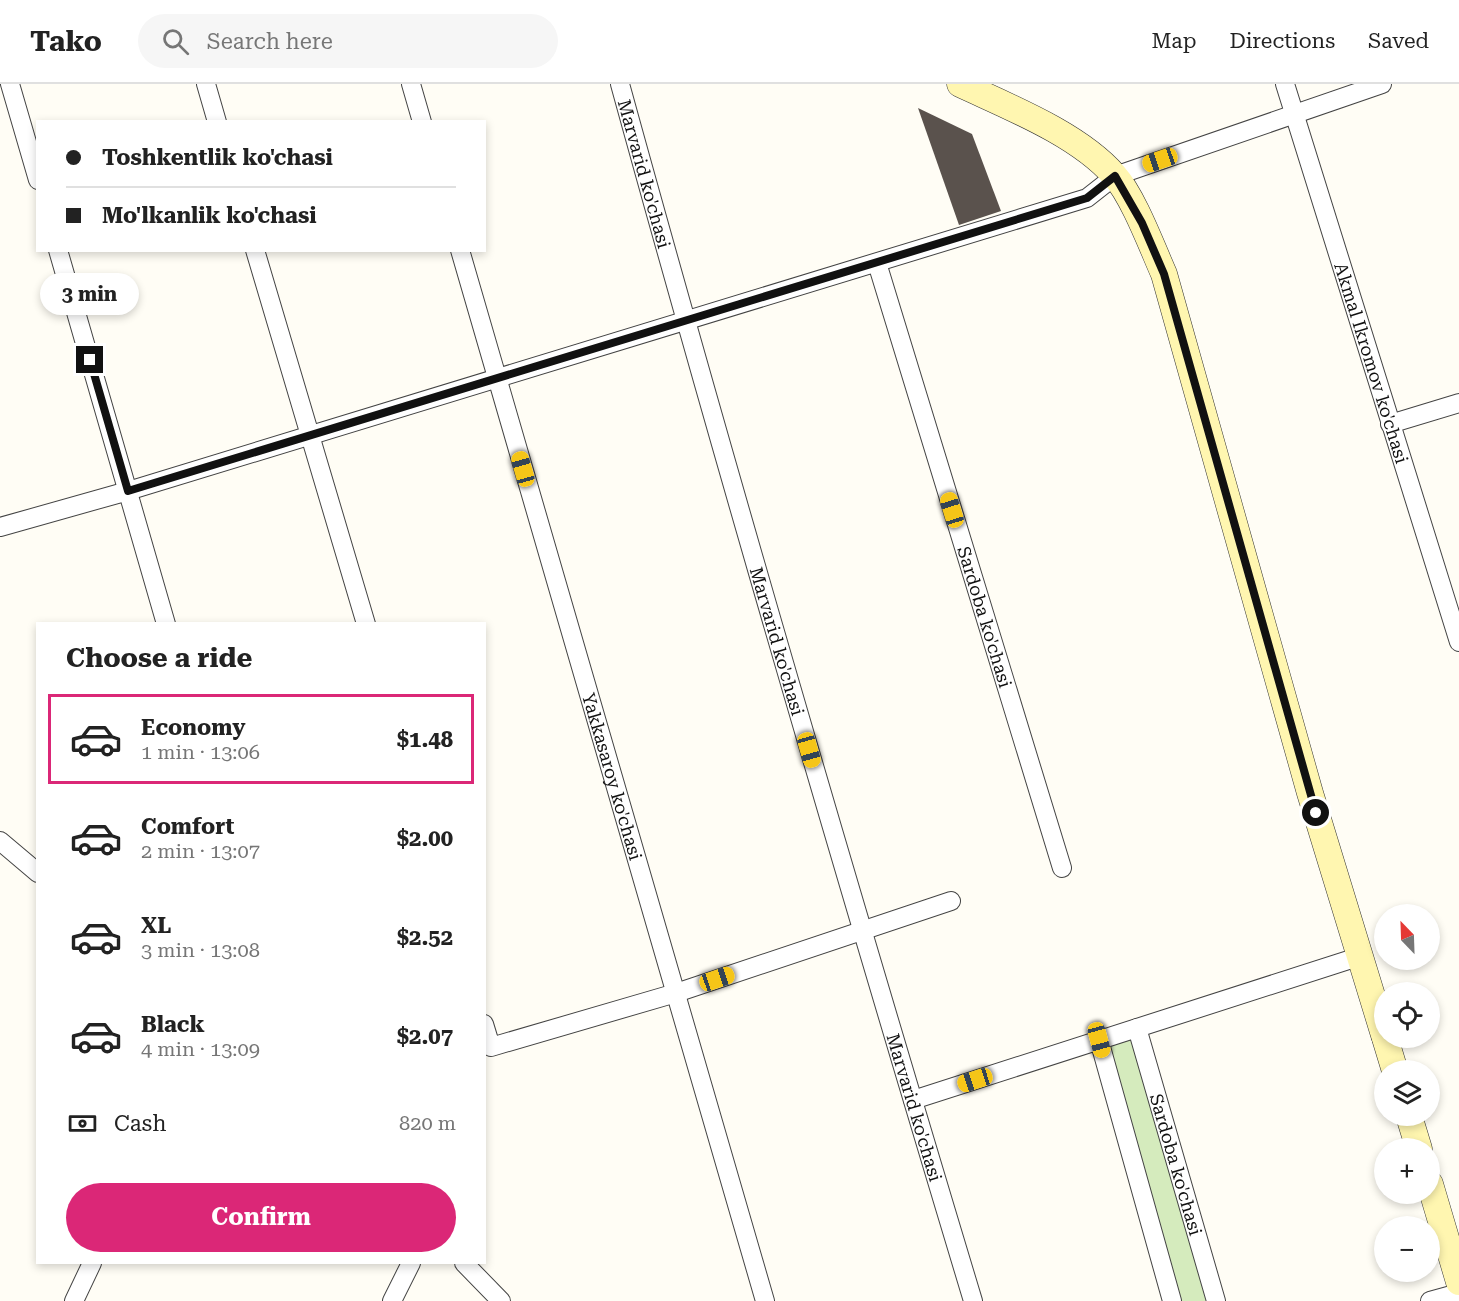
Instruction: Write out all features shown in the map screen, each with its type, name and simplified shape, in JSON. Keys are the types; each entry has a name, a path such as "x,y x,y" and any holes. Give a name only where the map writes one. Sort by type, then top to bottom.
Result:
{"main road":[{"path":"960,84 999,94 1060,134 1115,176 1142,223 1164,274 1310,793 1374,999"},
{"path":"1436,1204 1459,1282"}],"street":[{"path":"10,84 36,173"},
{"path":"206,84 217,120"},
{"path":"411,84 421,120"},
{"name":"Marvarid ko'chasi","path":"620,84 685,322 973,1301"},
{"name":"Akmal Ikromov ko'chasi","path":"1285,84 1459,642"},
{"path":"0,527 310,436 496,377 685,322 1087,198 1115,176 1294,112 1382,84"},
{"path":"59,252 165,622"},
{"path":"256,252 365,622"},
{"name":"Yakkasaroy ko'chasi","path":"460,252 765,1301"},
{"name":"Sardoba ko'chasi","path":"877,263 1062,868"},
{"path":"1390,424 1459,403"},
{"path":"0,841 36,871"},
{"path":"486,1031 491,1047 676,993 951,901"},
{"path":"913,1100 1361,956"},
{"name":"Sardoba ko'chasi","path":"1137,1028 1216,1301"},
{"path":"1099,1040 1172,1301"},
{"path":"74,1301 92,1264"},
{"path":"392,1301 410,1264"},
{"path":"465,1264 501,1301"},
{"path":"1430,1301 1459,1293"}],"green space":[{"path":"1134,1039 1206,1301 1181,1301 1110,1046"}],"building":[{"path":"918,108 972,134 1001,211 959,225"}],"route":[{"path":"90,360 128,491 1087,198 1102,189 1115,176 1142,223 1164,274 1316,813"}]}
